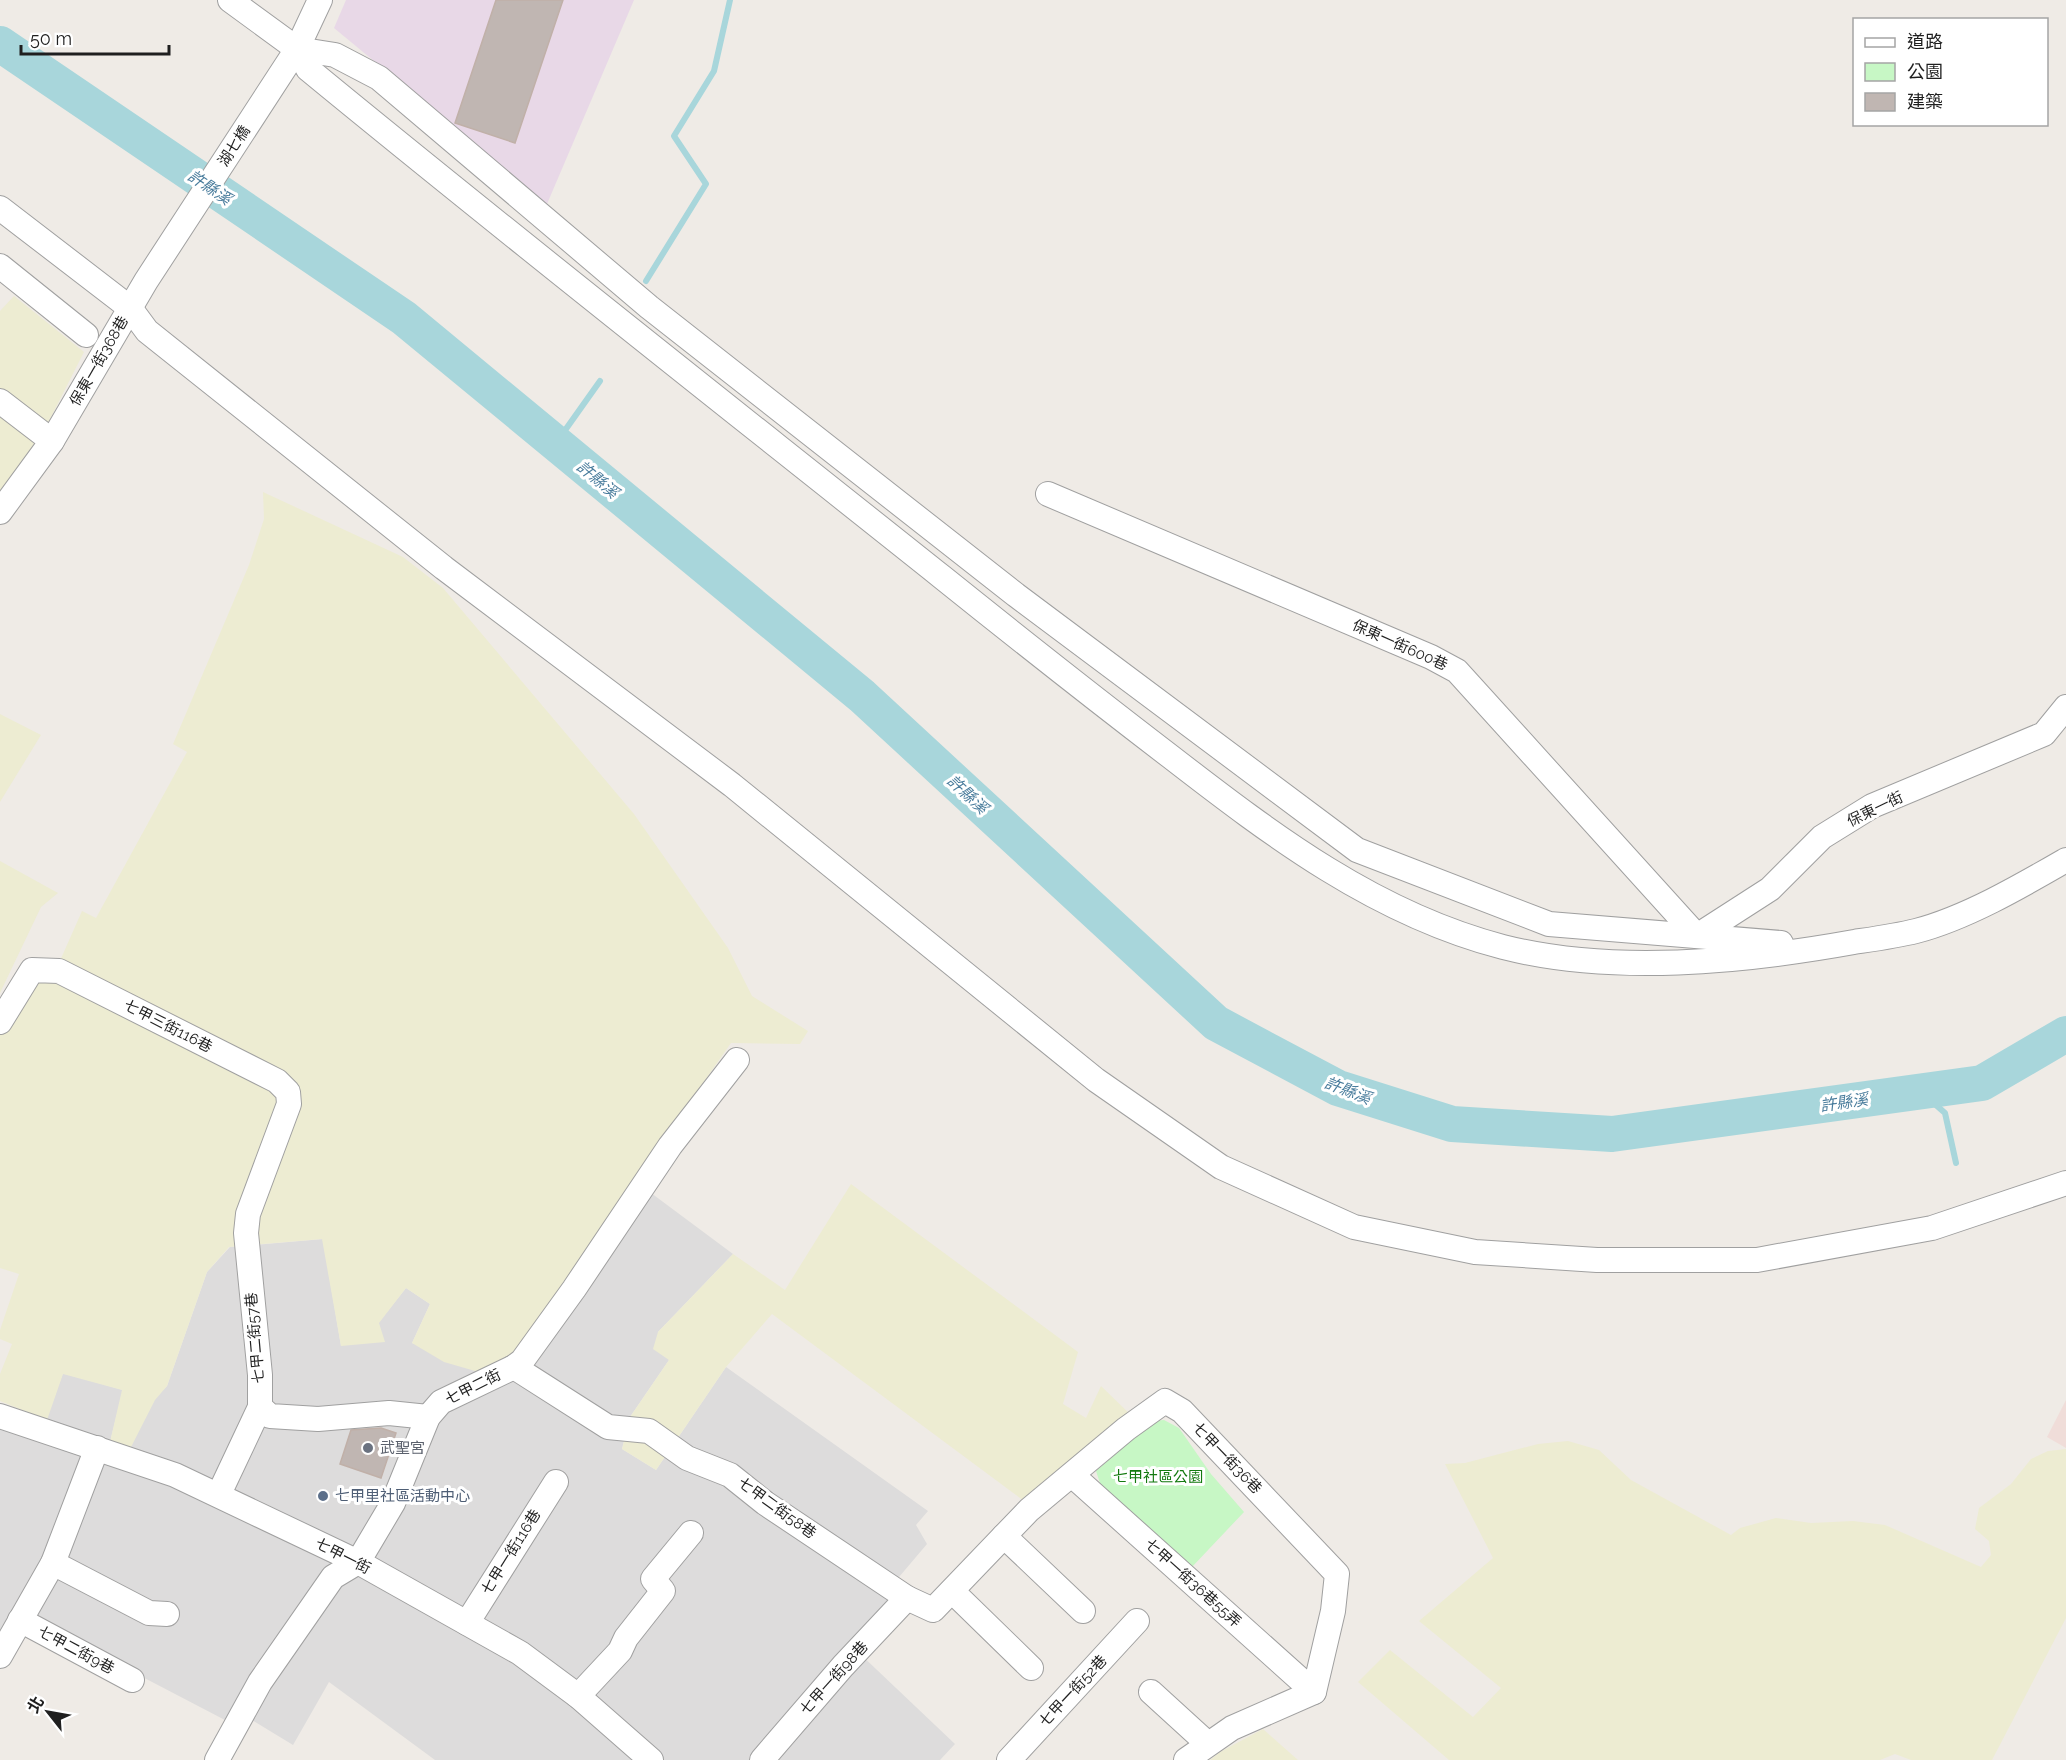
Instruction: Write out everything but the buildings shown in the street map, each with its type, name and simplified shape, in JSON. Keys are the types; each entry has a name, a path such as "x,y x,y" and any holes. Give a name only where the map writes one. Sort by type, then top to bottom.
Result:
{"street":[{"path":"230,0 297,49 308,69 434,173 1095,699 1268,832 1336,877 1413,916 1502,946 1580,961 1671,962 1783,955 1919,931 2005,895 2066,860"},
{"path":"297,49 320,0"},
{"path":"297,49 335,55 379,78 649,307 1016,596 1357,850 1549,924 1781,943 1783,955"},
{"name":"湖七橋","path":"146,281 297,49"},
{"path":"0,208 130,308 147,331 444,568 732,785 1096,1080 1221,1167 1354,1227 1475,1252 1597,1260 1757,1260 1932,1228 2066,1183"},
{"path":"0,266 86,335"},
{"name":"保東一街368巷","path":"0,512 52,441 146,281"},
{"path":"0,401 52,441"},
{"name":"保東一街600巷","path":"1048,494 1431,657 1457,671 1697,936"},
{"path":"1016,596 1095,699"},
{"name":"保東一街","path":"1697,936 1770,889 1822,837 1872,806 2044,734 2066,707"},
{"name":"七甲三街116巷","path":"0,1022 32,970 59,970 277,1081 288,1092 289,1104"},
{"name":"七甲二街","path":"217,1760 260,1682 333,1577 358,1562 393,1503 428,1417 441,1402 514,1367 574,1289 670,1146 737,1060"},
{"name":"七甲二街57巷","path":"260,1407 260,1375 246,1233 248,1214 289,1104"},
{"name":"七甲二街58巷","path":"514,1367 608,1426 649,1431 687,1458 730,1475 765,1503 907,1598"},
{"name":"七甲一街36巷","path":"907,1598 933,1610 1029,1510 1126,1429 1165,1401 1182,1411 1337,1574 1333,1611 1314,1692"},
{"path":"219,1494 260,1407 270,1416 318,1419 389,1413 428,1417"},
{"name":"七甲一街","path":"0,1416 175,1475 358,1562 520,1653 578,1696 651,1760"},
{"path":"0,1656 53,1563 98,1448"},
{"name":"七甲一街36巷55弄","path":"1072,1475 1314,1692"},
{"name":"七甲一街116巷","path":"466,1623 555,1482"},
{"path":"578,1696 620,1651 626,1638 663,1590 653,1579 691,1533"},
{"path":"1004,1536 1083,1611"},
{"path":"53,1563 149,1613 167,1614"},
{"path":"951,1591 1031,1668"},
{"name":"七甲一街98巷","path":"762,1760 843,1666 907,1598"},
{"name":"七甲二街9巷","path":"20,1620 132,1680"},
{"name":"七甲一街52巷","path":"1009,1760 1137,1621"},
{"path":"1151,1692 1208,1744"},
{"path":"1186,1760 1232,1728 1314,1692"}],"shaded area":[{"path":"346,0 634,0 547,204 334,28"},
{"path":"647,1190 733,1254 658,1332 669,1360 630,1417 622,1449 656,1470 726,1367 928,1511 916,1525 927,1544 888,1590 892,1607 857,1651 955,1744 940,1760 435,1760 329,1682 293,1745 252,1720 246,1731 16,1611 0,1638 0,1420 41,1434 63,1373 123,1390 110,1442 167,1386 207,1272 230,1247 323,1239 341,1346 378,1323 406,1288 430,1304 412,1343 511,1380"},
{"path":"2066,1400 2066,1448 2047,1437"}],"green space":[{"path":"14,296 84,352 50,419 0,498 0,311"},
{"path":"263,492 403,557 443,588 634,814 728,948 752,996 808,1031 800,1044 731,1043 507,1364 489,1375 444,1362 412,1343 430,1304 406,1288 379,1323 385,1342 341,1346 322,1239 229,1247 207,1272 167,1386 155,1400 130,1449 110,1442 122,1390 63,1374 47,1420 0,1401 0,1374 12,1344 0,1339 0,1330 19,1274 0,1268 0,1029 33,965 59,963 82,911 96,918 187,752 173,744 249,565 264,519"},
{"path":"0,714 41,735 0,802"},
{"path":"0,861 58,893 41,907 0,993"},
{"path":"851,1184 1078,1352 1063,1404 1086,1418 1101,1386 1133,1417 1028,1504 772,1314 726,1367 656,1470 622,1449 630,1417 669,1360 653,1349 658,1332 733,1254 785,1290"},
{"name":"七甲社區公園","path":"1164,1420 1179,1428 1211,1474 1244,1512 1191,1568 1101,1486 1096,1471 1153,1421"},
{"path":"1568,1441 1599,1450 1631,1480 1731,1535 1740,1528 1776,1518 1811,1523 1853,1521 1885,1525 1981,1567 1991,1555 1989,1541 1975,1529 1979,1508 2011,1484 2031,1459 2048,1451 2066,1449 2066,1618 1992,1760 1911,1760 1895,1754 1880,1760 1449,1760 1358,1682 1390,1650 1473,1717 1501,1688 1419,1621 1493,1558 1445,1464 1465,1463 1538,1444"},
{"path":"1263,1729 1298,1760 1210,1760 1220,1752"}],"waterway":[{"path":"646,281 706,184 674,136 714,71 730,0"},
{"name":"許縣溪","path":"0,44 404,318 862,696 1216,1023 1338,1088 1452,1124 1612,1134 1982,1083 2066,1034"},
{"path":"556,443 600,381"},
{"path":"1920,1091 1945,1113 1956,1163"}],"place":[{"name":"武聖宮","path":"368,1448"},
{"name":"七甲里社區活動中心","path":"323,1496"}]}
